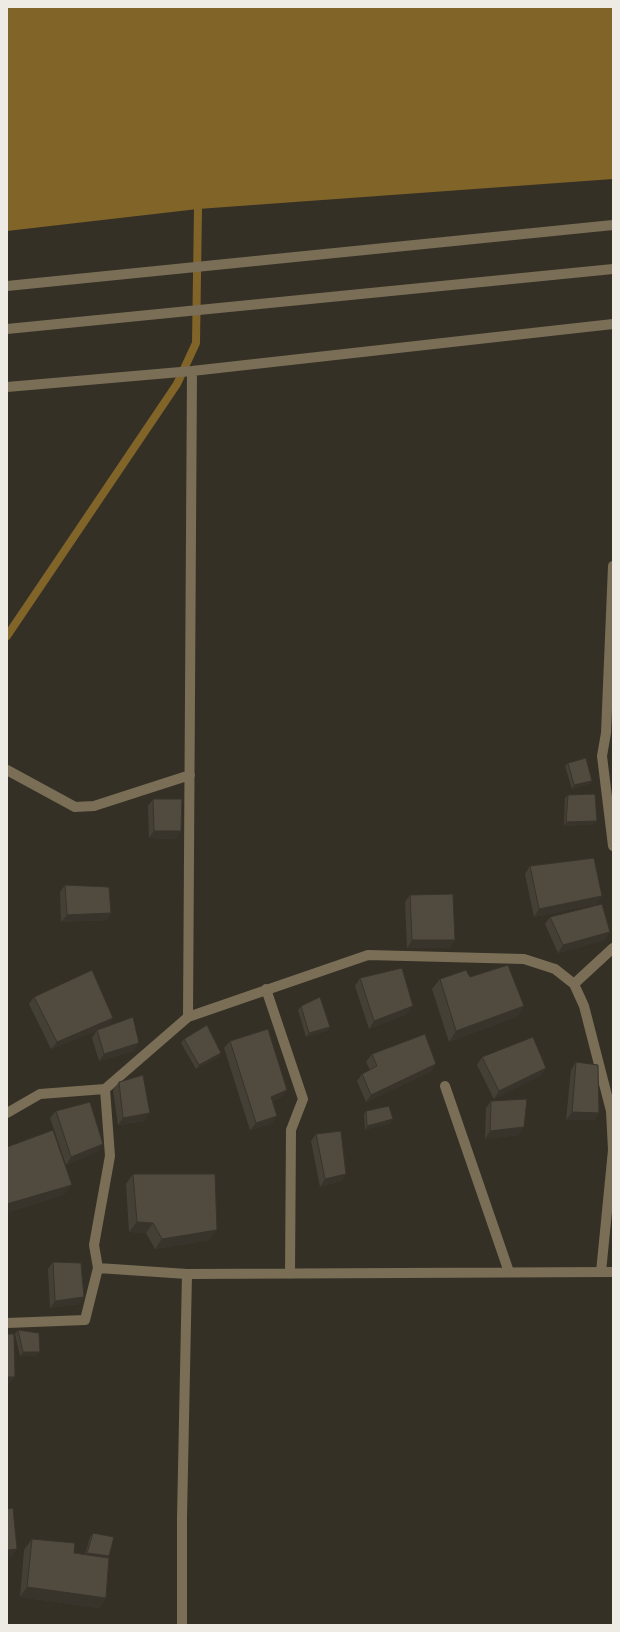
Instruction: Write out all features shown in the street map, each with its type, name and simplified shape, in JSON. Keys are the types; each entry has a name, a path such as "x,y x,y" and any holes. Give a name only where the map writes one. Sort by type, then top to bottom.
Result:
{"street":[{"path":"7,286 613,225"},
{"path":"7,329 613,269"},
{"path":"7,387 192,370 613,324"},
{"path":"188,1016 192,370"},
{"path":"613,566 606,733 602,756 613,846"},
{"path":"7,770 75,807 94,806 190,775"},
{"path":"574,984 613,948"},
{"path":"7,1113 40,1094 105,1089 188,1016 368,955 524,959 555,969 574,984 584,1006 611,1110 613,1150 601,1272"},
{"path":"266,989 303,1099 291,1130 290,1274"},
{"path":"445,1086 509,1272"},
{"path":"7,1323 85,1320 98,1268 94,1246 110,1156 105,1089"},
{"path":"98,1268 187,1274 613,1272"},
{"path":"182,1625 182,1517 187,1274"}],"shaded area":[{"path":"7,7 613,7 613,179 198,209 7,231"}],"building":[{"path":"586,758 592,781 574,785 568,763"},
{"path":"595,794 597,821 566,822 568,795"},
{"path":"153,799 182,799 181,831 154,831"},
{"path":"594,858 602,896 539,909 530,866"},
{"path":"65,885 109,887 111,913 67,915"},
{"path":"453,894 455,940 412,940 410,895"},
{"path":"602,904 610,932 563,945 550,917"},
{"path":"508,965 524,1006 456,1031 440,979 466,970 470,977"},
{"path":"402,968 413,1006 374,1021 360,978"},
{"path":"92,970 113,1018 57,1042 34,997"},
{"path":"320,997 330,1027 309,1033 301,1006"},
{"path":"133,1017 139,1043 104,1054 97,1030"},
{"path":"207,1025 221,1053 199,1065 184,1039"},
{"path":"268,1029 287,1090 271,1097 277,1116 256,1123 230,1041"},
{"path":"425,1034 436,1064 371,1095 362,1074 377,1066 372,1054"},
{"path":"533,1037 546,1068 499,1091 482,1057"},
{"path":"576,1062 598,1065 599,1113 572,1112"},
{"path":"143,1075 150,1113 123,1118 119,1082"},
{"path":"527,1099 524,1127 490,1131 491,1101"},
{"path":"90,1102 103,1144 71,1157 56,1111"},
{"path":"389,1106 393,1119 367,1126 366,1111"},
{"path":"53,1130 72,1185 7,1204 7,1147"},
{"path":"341,1131 346,1174 325,1179 316,1134"},
{"path":"133,1174 215,1174 217,1230 162,1239 153,1223 137,1222"},
{"path":"53,1262 81,1263 84,1297 55,1301"},
{"path":"18,1330 39,1333 40,1352 23,1352"},
{"path":"7,1334 14,1334 15,1377 7,1377"},
{"path":"13,1508 17,1549 7,1550 7,1509"},
{"path":"93,1533 114,1537 109,1556 87,1553"},
{"path":"32,1539 75,1543 74,1553 109,1558 106,1598 27,1587"}],"waterway":[{"path":"7,636 177,384 196,343 198,209"}]}
